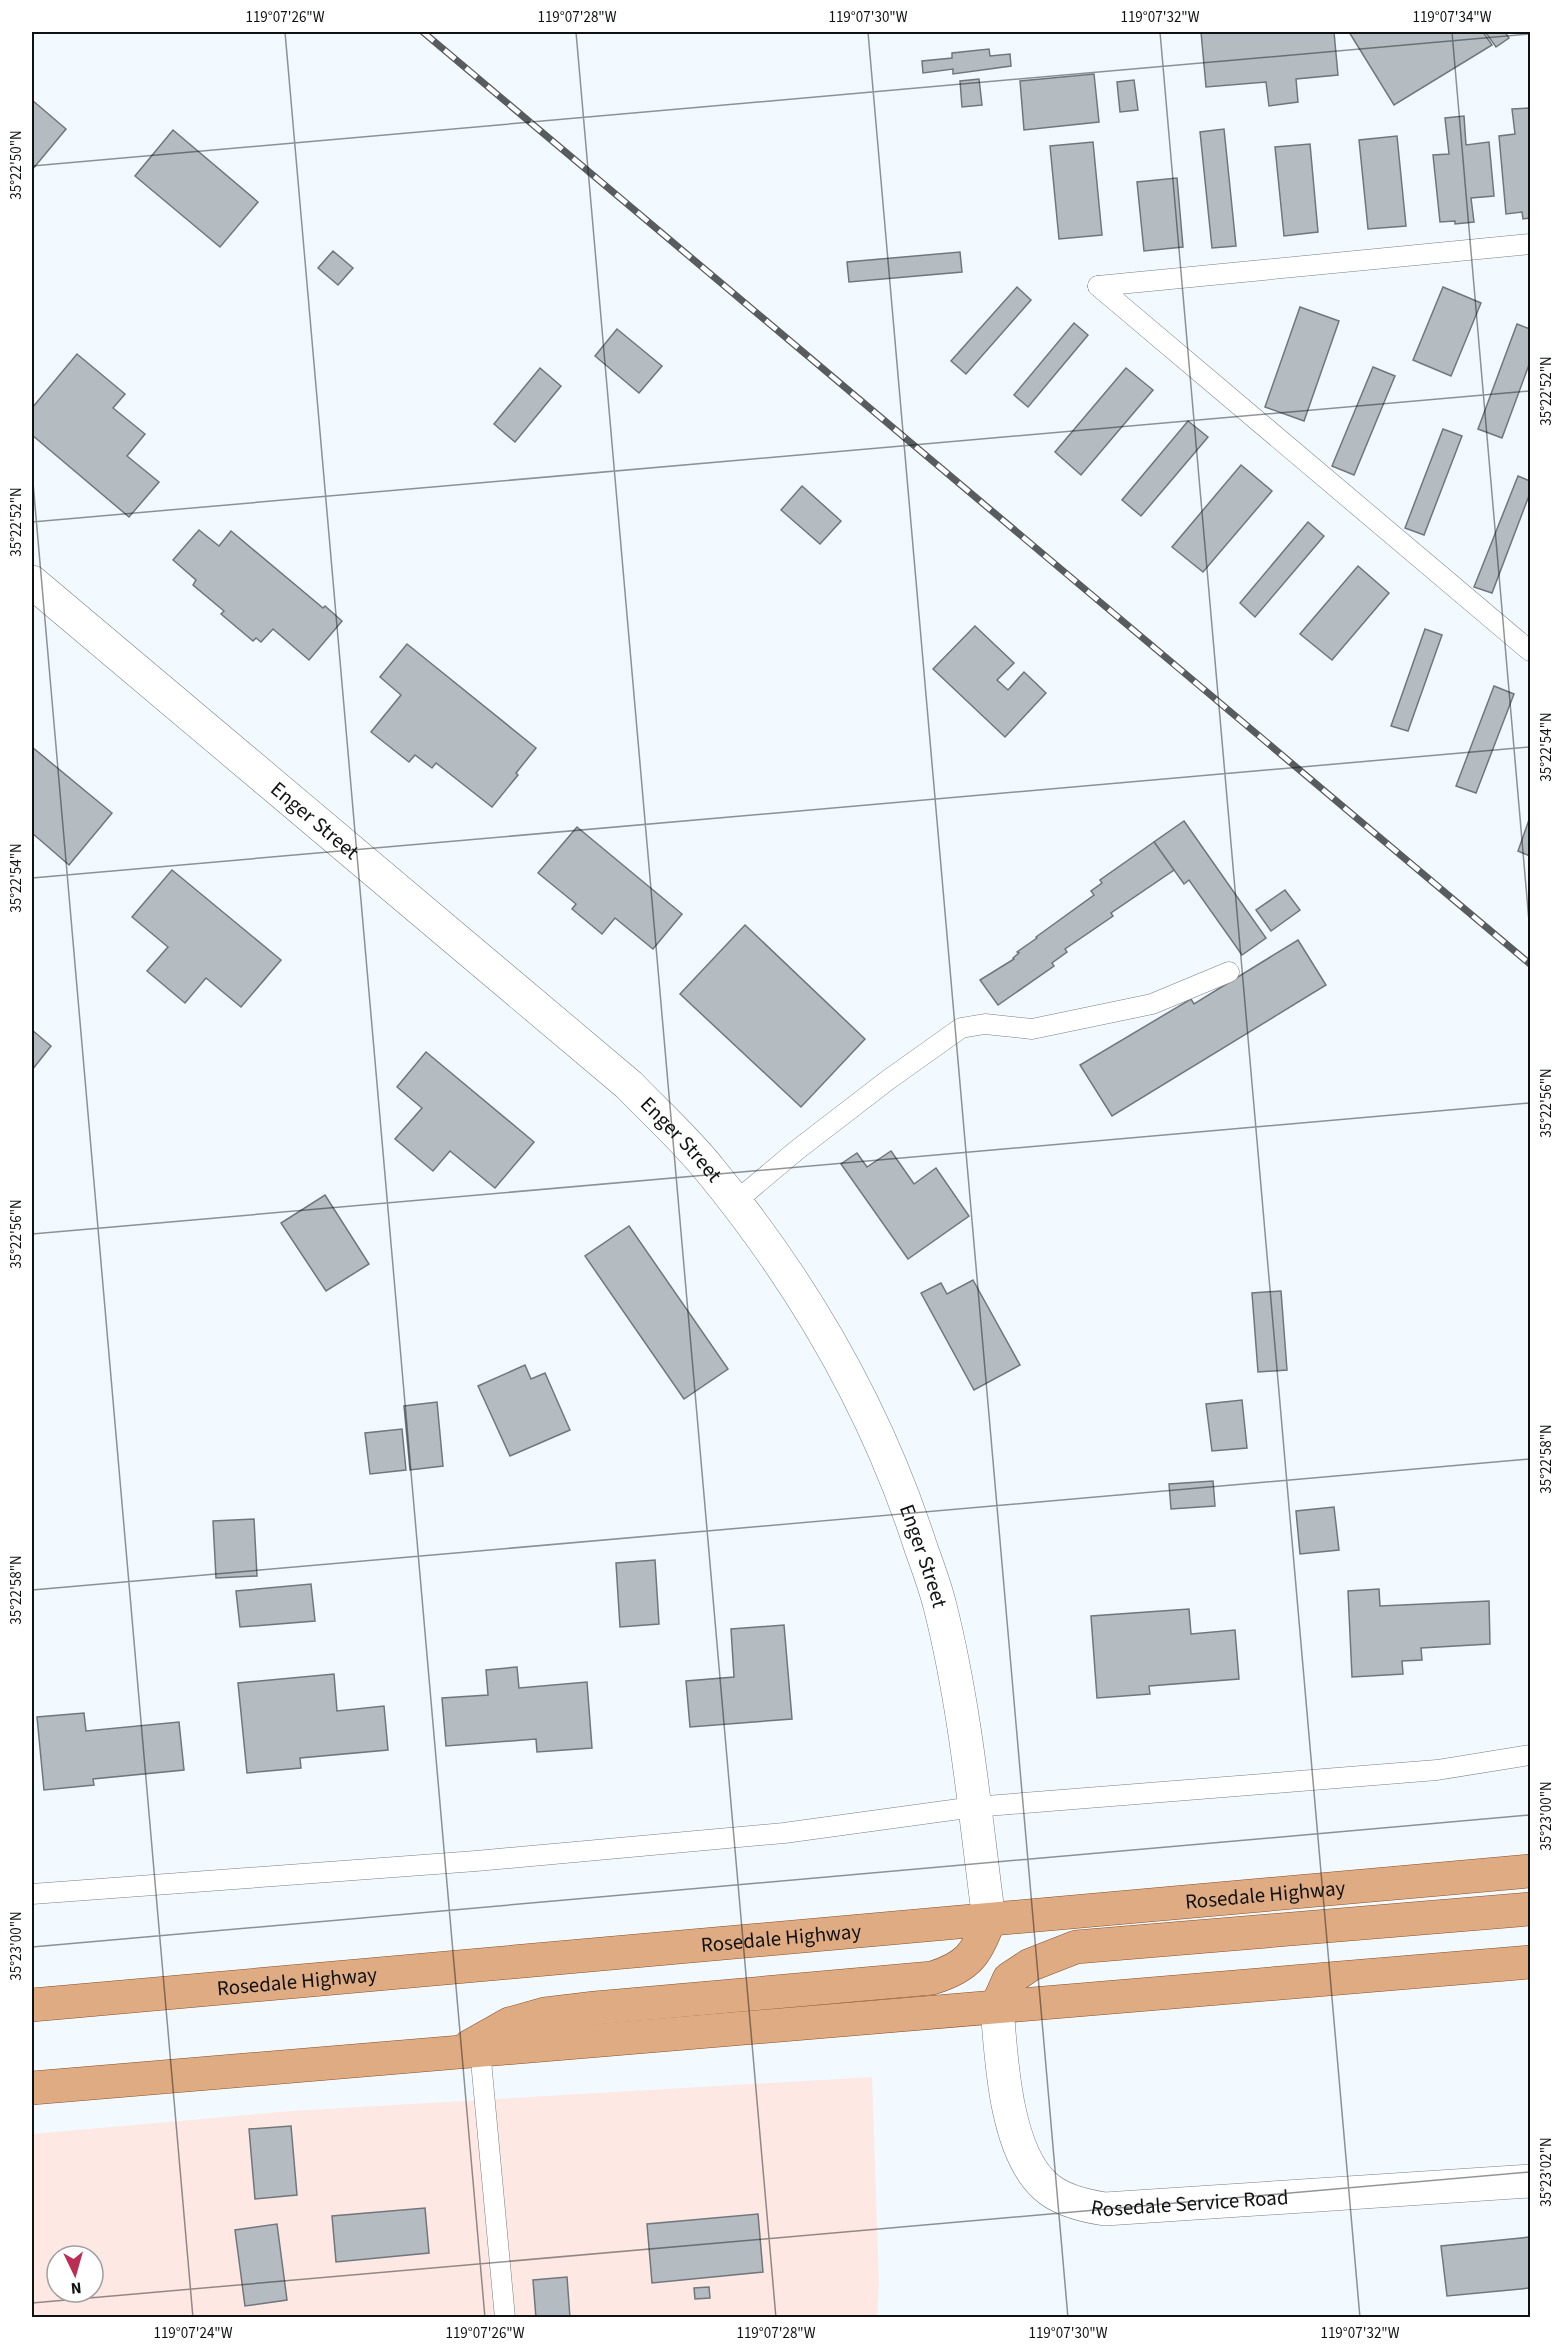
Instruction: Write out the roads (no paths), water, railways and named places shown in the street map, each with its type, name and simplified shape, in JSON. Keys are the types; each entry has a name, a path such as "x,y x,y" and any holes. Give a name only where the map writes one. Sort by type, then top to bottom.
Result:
{"main road":[{"name":"Rosedale Highway","path":"39,2007 1530,1871"},
{"path":"997,2006 1009,1979 1030,1965 1076,1947 1530,1909"},
{"path":"469,2051 509,2025 545,2014 933,1978 952,1972 972,1958 989,1920"},
{"path":"32,2088 1530,1962"}],"street":[{"name":"Enger Street","path":"32,582 629,1085 709,1168 768,1243 820,1323 866,1407 904,1495 940,1604 960,1697 989,1920"},
{"name":"Rosedale Service Road","path":"997,2006 1001,2058 1014,2126 1025,2162 1045,2187 1085,2206 1105,2209 1128,2208 1530,2181"}],"lane":[{"path":"1530,244 1098,286 1530,651"},
{"path":"735,1202 861,1101 961,1028 986,1024 1032,1029 1119,1011 1152,1004 1229,972"},
{"path":"32,1894 476,1861 772,1834 974,1807 1437,1770 1530,1755"},
{"path":"469,2051 505,2318"}],"railway":[{"path":"423,32 1530,964"}]}
